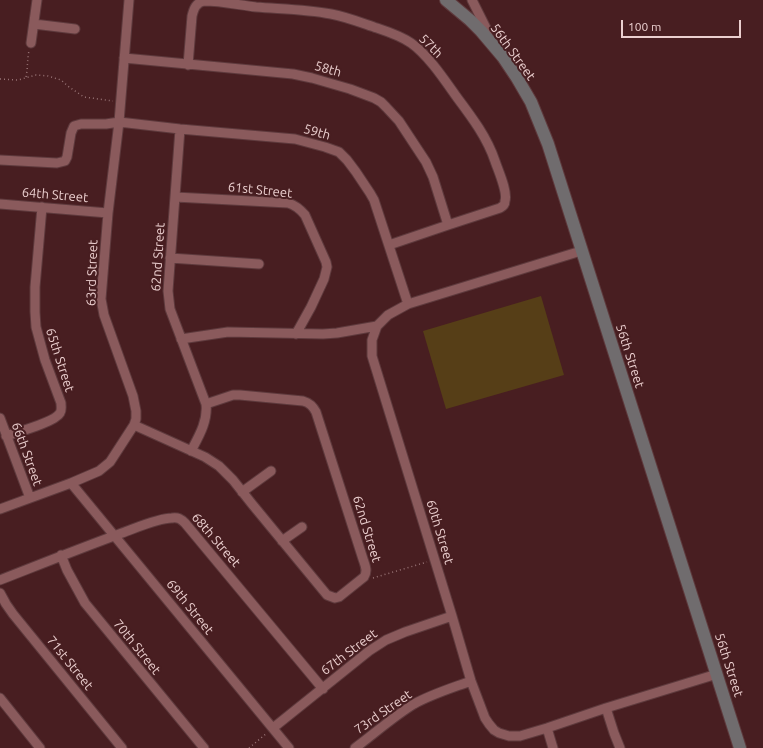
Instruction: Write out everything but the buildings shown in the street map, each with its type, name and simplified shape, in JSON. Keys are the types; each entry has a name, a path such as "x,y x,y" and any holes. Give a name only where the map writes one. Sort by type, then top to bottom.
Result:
{"street":[{"path":"31,43 37,0"},
{"name":"63rd Street","path":"129,0 121,102 108,213 101,299 107,325 133,396 136,411 134,425"},
{"name":"56th Street","path":"446,0 470,20 503,57 531,102 548,144 740,748"},
{"path":"472,0 486,28 489,40"},
{"name":"57th","path":"188,65 194,9 200,2 204,1 332,14 357,21 411,43 425,56 444,80 482,133 492,152 503,185 506,201 500,208 389,245"},
{"path":"34,24 75,29"},
{"name":"58th","path":"124,58 302,75 350,89 374,98 381,102 399,121 426,162 433,178 448,225"},
{"name":"59th","path":"0,160 52,163 62,162 67,158 72,129 74,126 81,124 106,124 119,122 295,139 325,147 339,152 347,160 374,200 408,304"},
{"name":"62nd Street","path":"180,129 168,301 207,410 203,427 191,451"},
{"name":"61st Street","path":"175,197 288,203 302,211 327,267 324,279 296,334"},
{"name":"64th Street","path":"0,204 108,213"},
{"name":"65th Street","path":"6,436 48,422 60,414 61,410 61,404 45,360 36,327 35,287 42,207"},
{"path":"181,339 228,332 323,334 377,326 388,315 408,304 581,251"},
{"path":"170,258 259,264"},
{"name":"60th Street","path":"377,326 372,340 372,356 471,681 485,718 489,724 499,733 508,736 520,736 717,674"},
{"name":"62nd Street","path":"134,425 220,466 327,595 335,598 339,597 366,575 366,567 316,412 312,405 303,401 240,394 206,404"},
{"name":"66th Street","path":"0,418 30,498"},
{"path":"0,509 99,471 110,462 134,425"},
{"path":"242,492 271,471"},
{"name":"69th Street","path":"71,483 289,748"},
{"name":"68th Street","path":"0,580 162,519 180,518 186,522 323,689"},
{"path":"282,541 302,526"},
{"name":"70th Street","path":"61,556 66,570 85,603 204,748"},
{"name":"71st Street","path":"0,593 13,614 122,748"},
{"name":"67th Street","path":"273,728 369,651 386,640 452,616"},
{"name":"73rd Street","path":"355,748 415,703 471,681"},
{"path":"0,698 40,748"},
{"path":"606,708 620,748"},
{"path":"547,728 553,748"}],"path":[{"path":"26,78 31,43"},
{"path":"0,79 18,80 36,76 48,76 61,80 84,97 121,102"},
{"path":"366,575 373,578 434,559"},
{"path":"249,748 273,728"}],"shaded area":[{"path":"541,296 564,375 446,409 423,331"}]}
